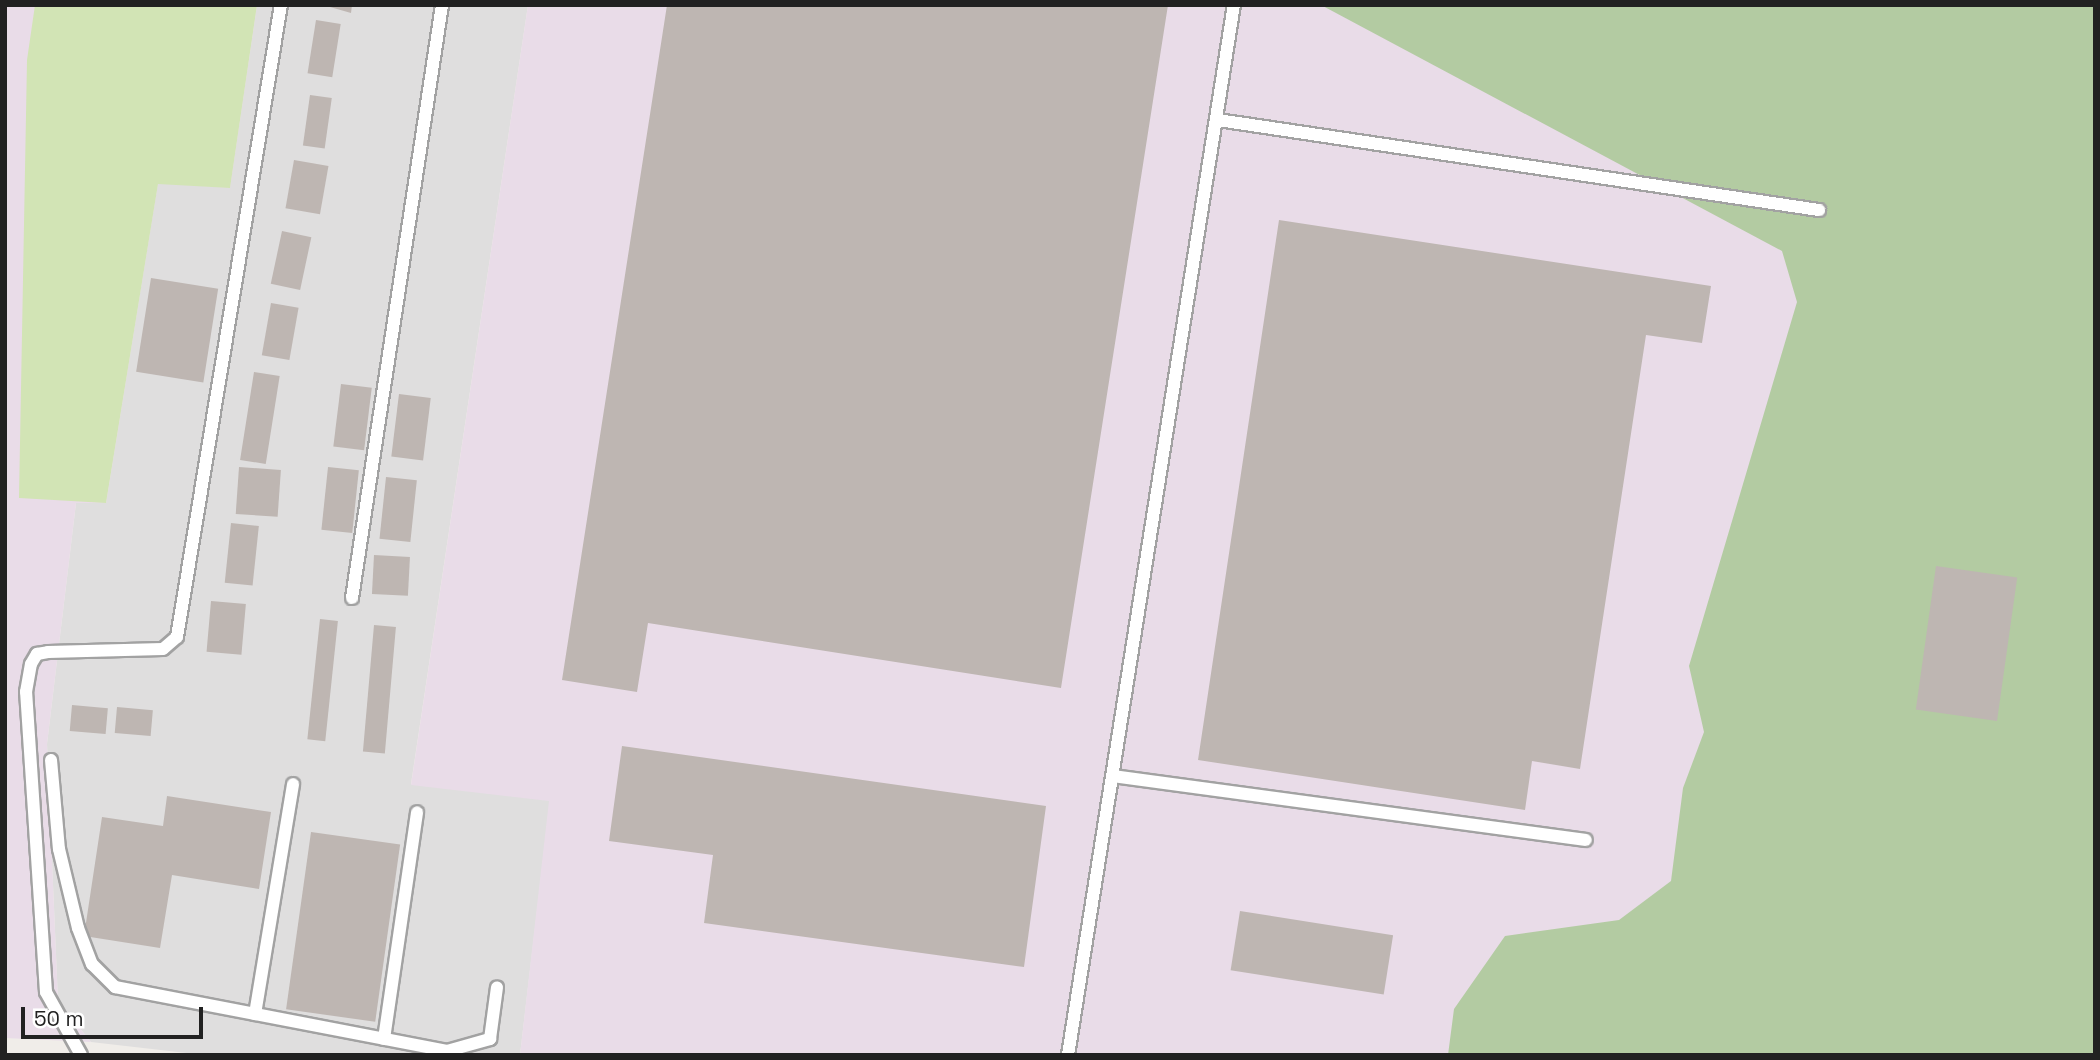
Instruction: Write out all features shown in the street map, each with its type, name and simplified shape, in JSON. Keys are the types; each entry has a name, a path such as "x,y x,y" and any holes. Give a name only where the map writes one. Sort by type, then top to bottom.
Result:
{"lane":[{"path":"81,1055 46,992 26,692 31,664 37,654 48,652 163,649 177,638 281,5"},
{"path":"352,598 442,5"},
{"path":"1068,1055 1218,120 1234,5"},
{"path":"1218,120 1819,210"},
{"path":"51,760 59,849 78,928 101,978 115,987 384,1039 423,1051 447,1051 490,1039 497,987"},
{"path":"1113,776 1586,840"},
{"path":"255,1014 293,784"},
{"path":"384,1039 416,811"}],"shaded area":[{"path":"5,5 257,5 230,188 158,183 106,503 76,503 47,744 58,1001 91,1042 5,1038"},
{"path":"257,5 528,5 411,784 550,800 520,1055 204,1055 91,1042 58,1001 47,744 76,503 106,503 158,183 230,187"},
{"path":"528,5 2095,5 2095,1055 520,1055 549,801 411,785"}],"green space":[{"path":"35,5 257,5 230,188 158,184 106,503 19,498 27,60"},
{"path":"1321,5 2095,5 2095,1055 1448,1055 1454,1009 1505,936 1619,920 1671,881 1683,788 1704,732 1689,666 1797,302 1782,251"}],"building":[{"path":"323,5 352,5 351,13"},
{"path":"667,5 1168,5 1061,688 648,623 637,692 562,680"},
{"path":"316,20 341,24 332,77 308,73"},
{"path":"310,95 332,98 325,149 303,146"},
{"path":"294,160 328,166 320,214 285,208"},
{"path":"1279,220 1711,286 1702,343 1646,335 1580,769 1532,761 1525,810 1198,760"},
{"path":"282,231 311,237 300,290 271,284"},
{"path":"151,278 218,289 203,382 136,372"},
{"path":"271,303 299,308 289,360 262,355"},
{"path":"254,372 280,376 266,464 240,460"},
{"path":"341,384 372,388 364,450 333,447"},
{"path":"399,394 431,398 423,460 391,457"},
{"path":"239,467 281,470 278,517 236,514"},
{"path":"328,467 359,470 352,533 321,530"},
{"path":"386,477 417,480 410,542 380,539"},
{"path":"231,523 259,526 253,586 225,583"},
{"path":"374,555 410,557 408,596 372,594"},
{"path":"1936,566 2017,577 1997,721 1916,710"},
{"path":"211,601 246,604 241,655 207,652"},
{"path":"320,619 338,621 325,741 307,739"},
{"path":"374,625 396,627 385,753 363,752"},
{"path":"72,705 108,708 106,734 70,731"},
{"path":"117,707 153,710 151,736 115,733"},
{"path":"622,746 1046,806 1024,967 704,923 713,855 609,841"},
{"path":"167,796 271,812 259,889 172,875 160,948 84,936 102,817 163,826"},
{"path":"311,832 400,845 375,1022 286,1009"},
{"path":"1240,911 1393,935 1384,995 1231,970"}]}
